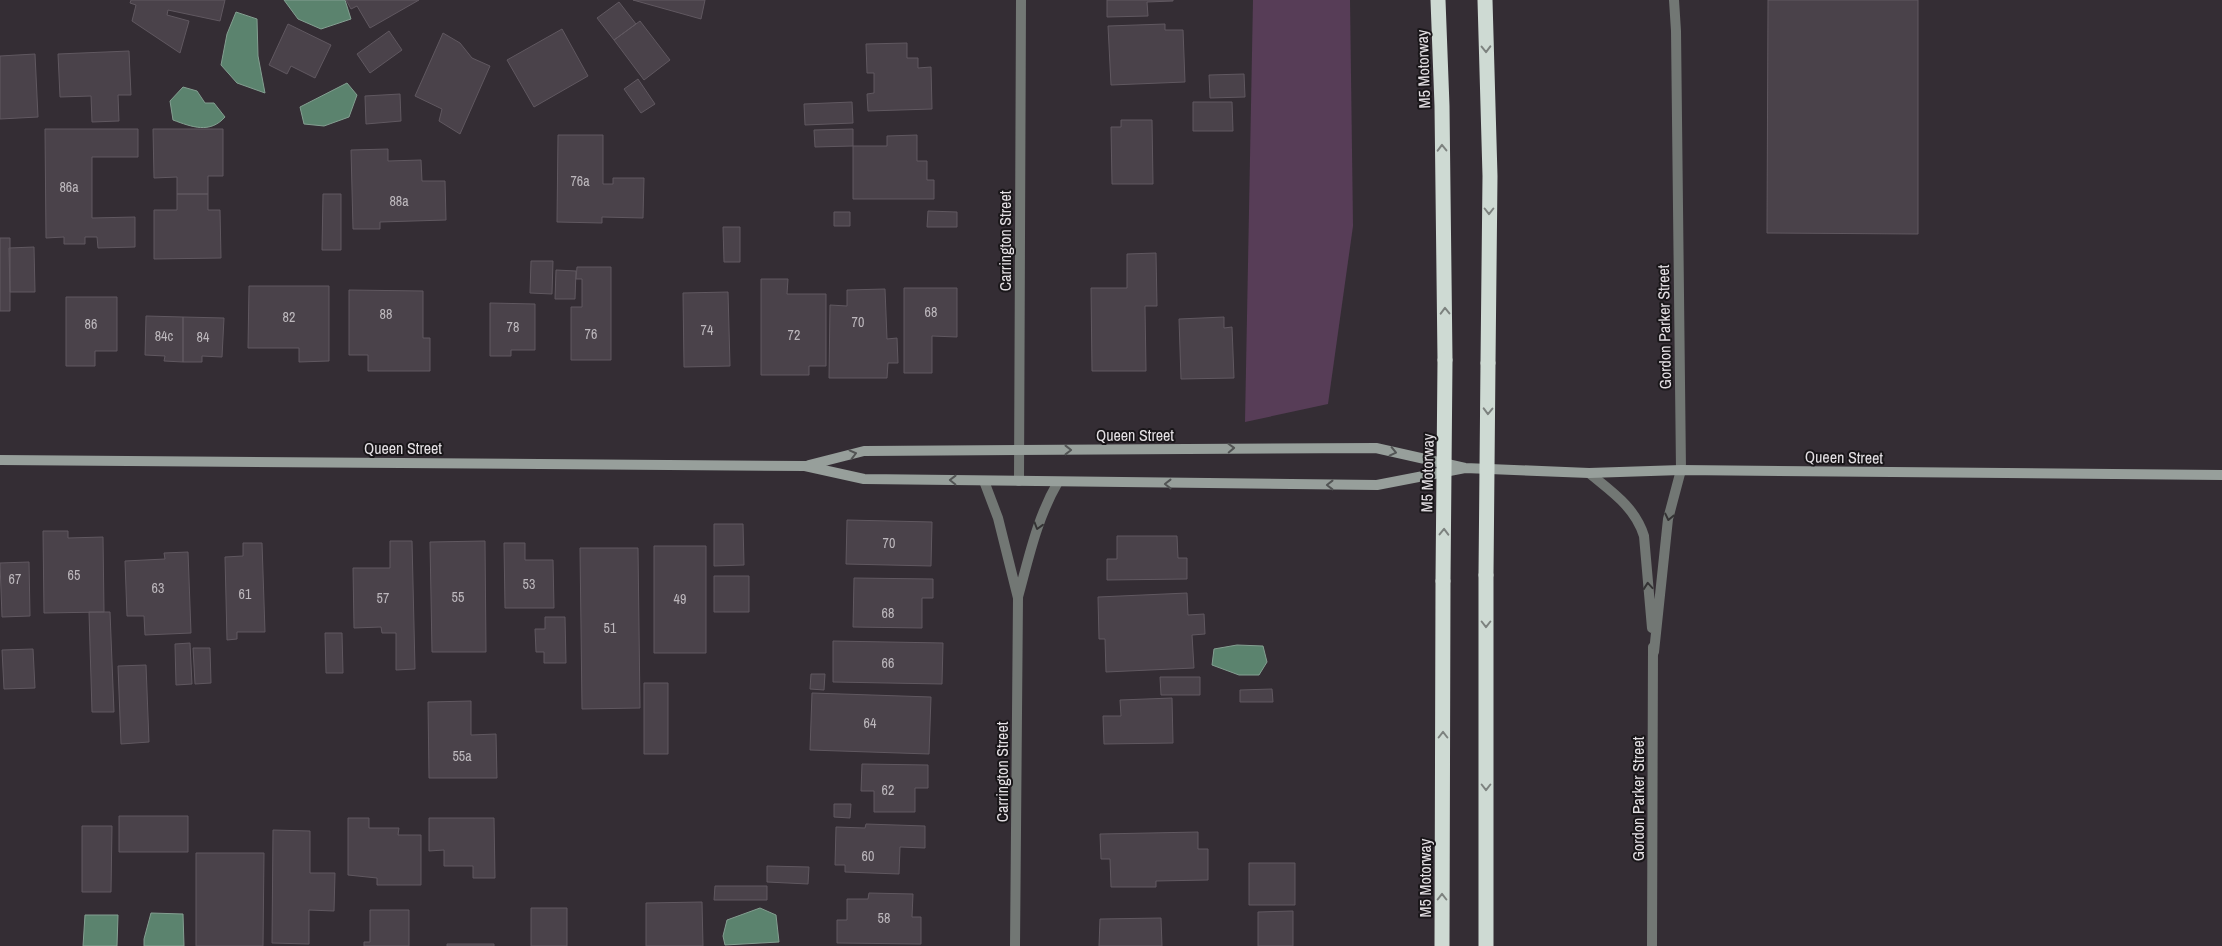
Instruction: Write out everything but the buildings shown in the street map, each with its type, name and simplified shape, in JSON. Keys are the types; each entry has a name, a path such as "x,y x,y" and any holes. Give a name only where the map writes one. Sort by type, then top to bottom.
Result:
{"highway":[{"name":"M5 Motorway","path":"1438,0 1442,106 1445,360 1442,946"},
{"path":"1485,0 1490,176 1486,575 1486,946"}],"main road":[{"name":"Queen Street","path":"805,466 864,451 1376,448 1465,468 1589,473 1681,470 2222,476"},
{"name":"Queen Street","path":"0,460 805,466 864,479 1377,485 1465,468"}],"street":[{"name":"Carrington Street","path":"1019,482 1021,0"},
{"name":"Gordon Parker Street","path":"1654,652 1668,519 1681,470 1676,31 1674,0"},
{"name":"Gordon Parker Street","path":"1589,473 1632,509 1644,536 1654,652 1652,946"},
{"name":"Carrington Street","path":"984,481 998,518 1018,598"},
{"name":"Carrington Street","path":"1015,946 1018,598 1038,522 1058,482"}],"shaded area":[{"path":"284,0 345,0 351,19 321,29 298,19"},
{"path":"1253,0 1350,0 1353,226 1328,404 1245,422"},
{"path":"236,12 257,19 258,56 265,93 237,83 221,65 227,34"},
{"path":"347,83 357,95 349,117 324,126 304,124 300,107"},
{"path":"183,87 197,91 205,103 214,103 225,117 213,126 200,128 173,120 170,101"},
{"path":"1237,645 1263,646 1267,662 1259,675 1239,675 1212,665 1214,649"},
{"path":"760,908 776,915 779,942 725,945 723,936 727,920"},
{"path":"151,913 183,914 184,946 144,946"},
{"path":"85,915 118,915 117,946 83,946"}]}
